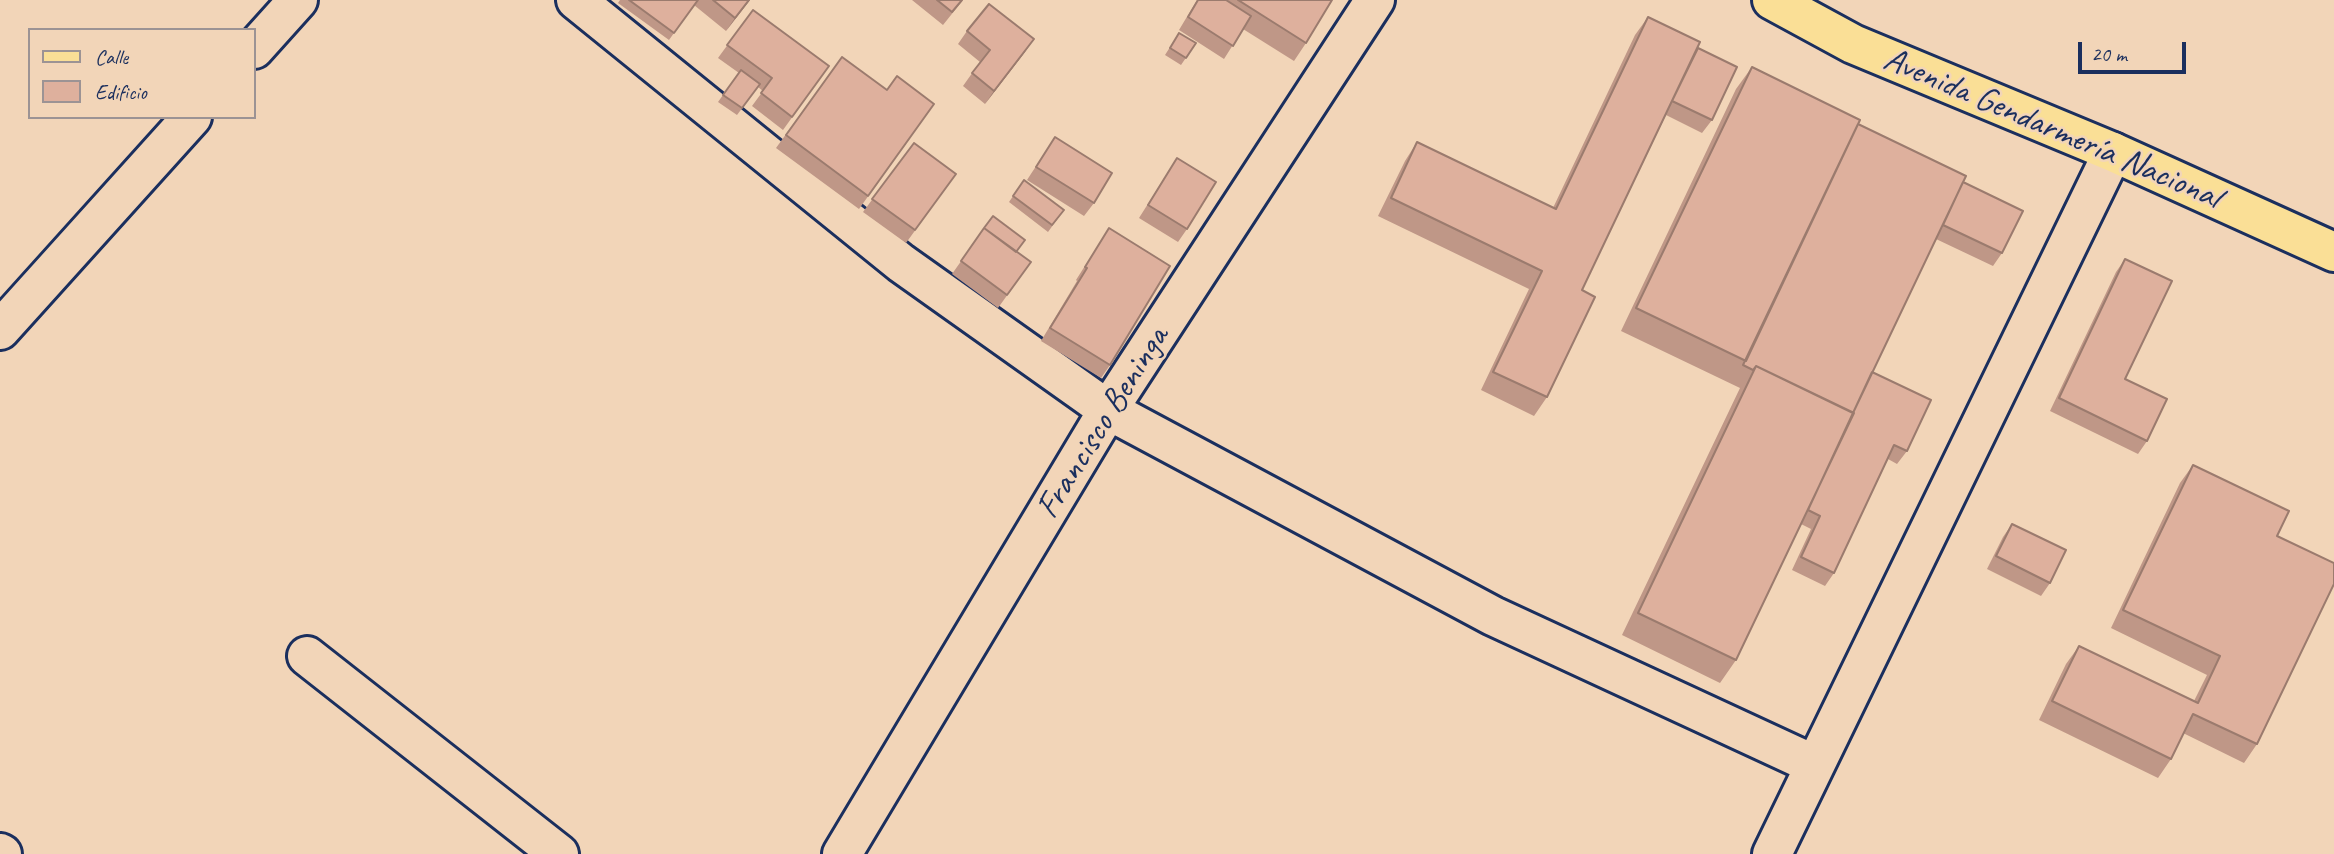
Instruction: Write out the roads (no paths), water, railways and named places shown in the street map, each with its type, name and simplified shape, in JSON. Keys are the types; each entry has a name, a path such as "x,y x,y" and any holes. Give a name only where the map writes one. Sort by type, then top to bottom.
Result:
{"main road":[{"name":"Avenida Gendarmería Nacional","path":"1772,0 1853,44 2113,152 2334,252"}],"street":[{"path":"256,47 298,0"},
{"path":"576,0 901,263 1108,410 1493,616 1815,765"},
{"name":"Francisco Beninga","path":"842,854 1108,410 1375,0"},
{"path":"0,330 190,119"},
{"path":"1772,854 2113,152"},
{"path":"307,656 559,854"}]}
